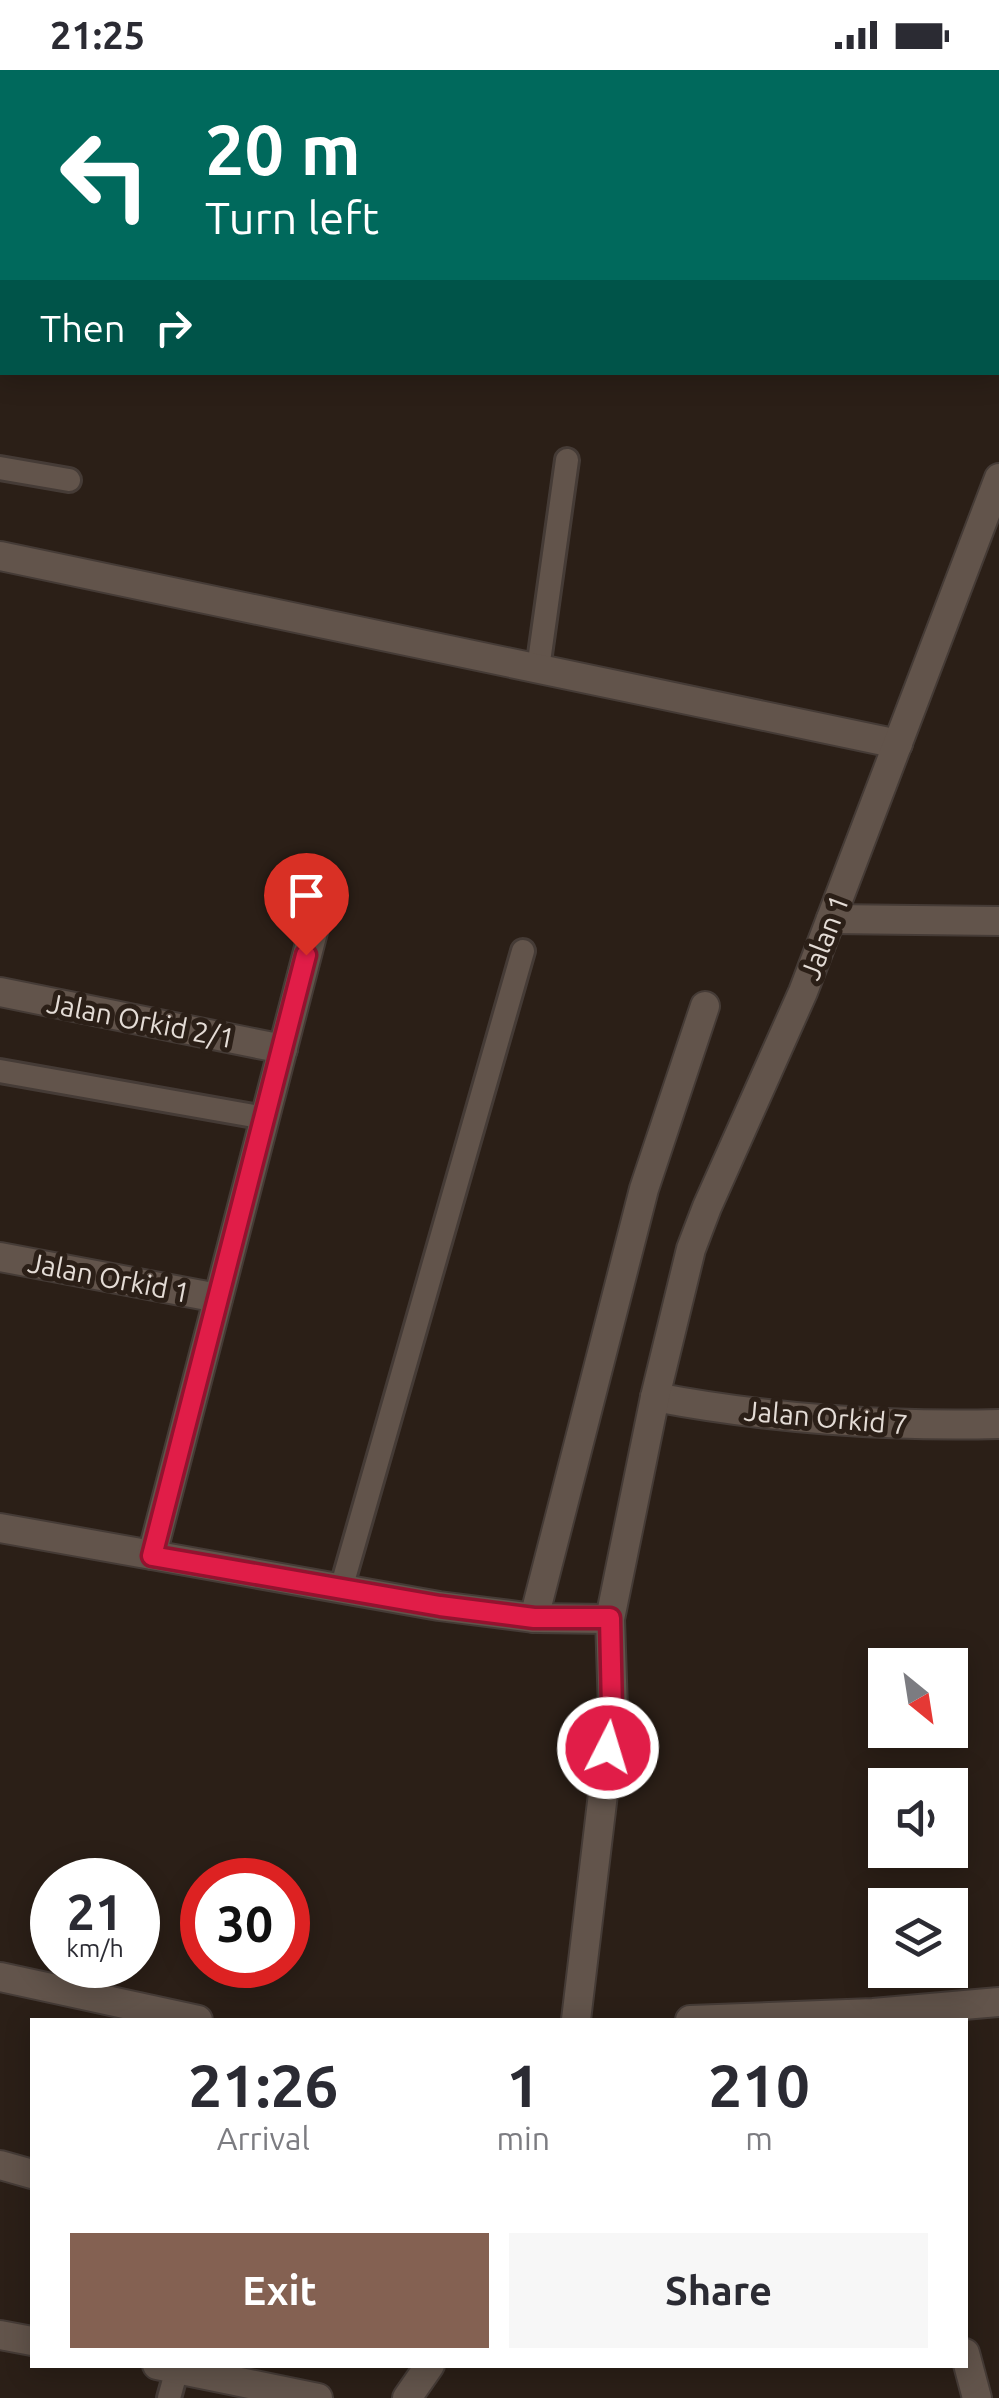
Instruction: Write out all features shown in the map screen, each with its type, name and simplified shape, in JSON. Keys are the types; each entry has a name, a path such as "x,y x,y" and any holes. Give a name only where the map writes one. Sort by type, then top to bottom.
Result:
{"street":[{"name":"Jalan 1","path":"576,2018 612,1710 610,1618 655,1397 691,1249 803,992 999,478"},
{"path":"0,556 898,744"},
{"path":"831,920 999,921"},
{"path":"152,1556 314,924"},
{"name":"Jalan Orkid 2/1","path":"0,992 282,1048"},
{"path":"534,1618 644,1189 705,1006"},
{"name":"Jalan Orkid 1","path":"0,1257 218,1298"},
{"name":"Jalan Orkid 7","path":"655,1397 702,1406 859,1422 999,1424"},
{"path":"0,1528 440,1606 534,1618 610,1618"},
{"path":"0,1977 189,2018"},
{"path":"813,2018 874,2017 999,2002"},
{"path":"0,2165 30,2173"},
{"path":"0,2335 30,2341"},
{"path":"968,2364 977,2398"},
{"path":"172,2368 318,2398"},
{"path":"407,2398 428,2368"}],"lane":[{"path":"538,669 567,460"},
{"path":"0,468 69,480"},
{"path":"341,1588 523,951"},
{"path":"0,1071 265,1118"},
{"path":"167,2368 169,2398"}],"route":[{"path":"306,955 152,1556 440,1606 534,1618 610,1618 612,1710 608,1748"}]}
